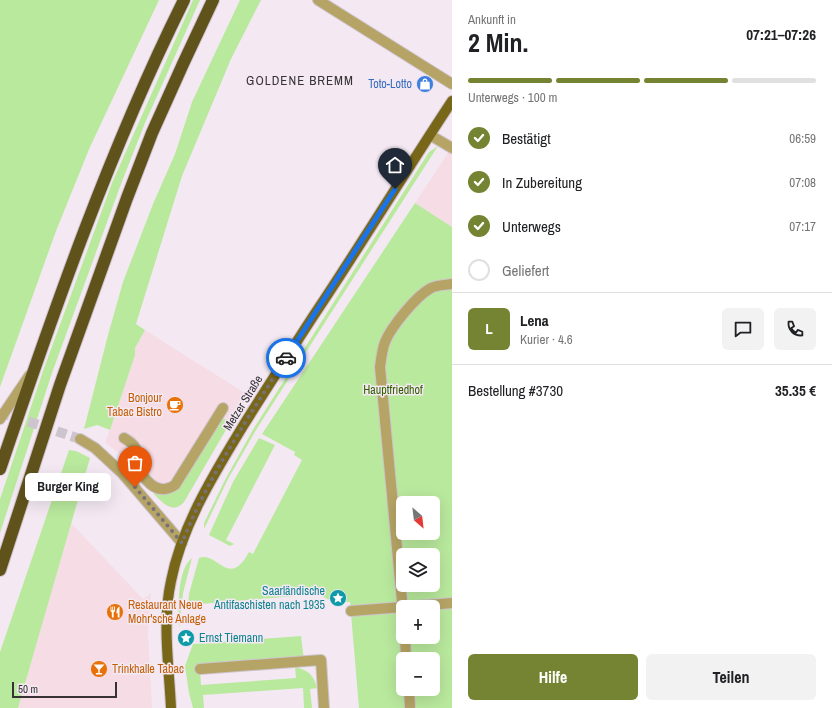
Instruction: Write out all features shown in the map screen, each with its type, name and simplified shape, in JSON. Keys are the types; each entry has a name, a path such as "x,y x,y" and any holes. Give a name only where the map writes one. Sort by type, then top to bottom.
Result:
{"highway":[{"path":"0,469 61,294 104,180 158,53 184,0"},
{"path":"0,570 60,385 127,198 152,133 182,64 213,0"}],"main road":[{"name":"Metzer Straße","path":"171,708 167,609 170,582 182,543 203,494 246,421 452,101"}],"street":[{"path":"318,0 452,84"},
{"path":"430,135 452,148"},
{"path":"393,155 410,166"},
{"path":"402,600 380,367 385,343 390,333 418,297 431,288 440,285 452,284"},
{"path":"0,418 34,370"},
{"path":"124,438 136,448 137,460 141,471 150,483 155,488 164,490 170,489 175,485 223,408"},
{"path":"80,439 95,448 122,473 182,543"},
{"path":"440,604 452,603"},
{"path":"351,611 396,608"},
{"path":"200,669 321,660 324,708"},
{"path":"409,696 410,708"}],"shaded area":[{"path":"452,147 452,227 415,203"},
{"path":"145,330 248,395 231,421 184,502 180,506 174,508 163,503 127,460 105,442 135,355 135,348"},
{"path":"71,523 143,599 151,593 148,634 152,708 18,708"}],"green space":[{"path":"0,0 159,0 90,147 56,231 0,387"},
{"path":"193,0 200,0 145,123 121,184 52,373 0,533 0,499 43,371 112,183"},
{"path":"240,0 261,0 231,59 182,176 136,324 145,330 135,348 135,355 110,430 97,425 84,429 123,282 153,204 175,154 192,102"},
{"path":"438,146 256,430 228,479 204,529 204,523 226,478 254,428 429,152"},
{"name":"Hauptfriedhof","path":"415,203 452,227 452,708 359,708 350,602 330,600 320,594 188,605 189,594 199,558 205,557 212,559 223,566 235,568 242,563 249,552 253,554 302,460 294,455 295,452 262,434"},
{"path":"224,419 231,421 184,502 180,506 167,506 153,493 166,494 177,488 220,421"},
{"path":"259,438 275,445 226,540 234,544 230,546 209,535 233,482"},
{"path":"69,450 76,451 90,458 18,708 0,708 0,652"},
{"path":"192,558 183,593 179,628 178,611 181,580 187,563"},
{"path":"301,636 304,661 200,669 201,685 296,678 295,667 310,674 316,683 317,688 310,689 312,708 304,708 303,688 203,695 204,708 193,708 185,666 193,644"}],"tunnel":[{"path":"0,412 80,439"}],"way so far":[{"path":"135,487 182,543 203,494 286,358"}],"place":[{"name":"Toto-Lotto","path":"425,84"},
{"name":"Bonjour Tabac Bistro","path":"175,405"},
{"name":"Burger King","path":"135,487"},
{"name":"Saarländische Antifaschisten nach 1935","path":"338,598"},
{"name":"Restaurant Neue Mohr'sche Anlage","path":"115,612"},
{"name":"Ernst Tiemann","path":"186,638"},
{"name":"Trinkhalle Tabac","path":"99,669"}],"district":[{"name":"GOLDENE BREMM","path":"300,80"}],"route":[{"path":"286,358 395,189"}]}
